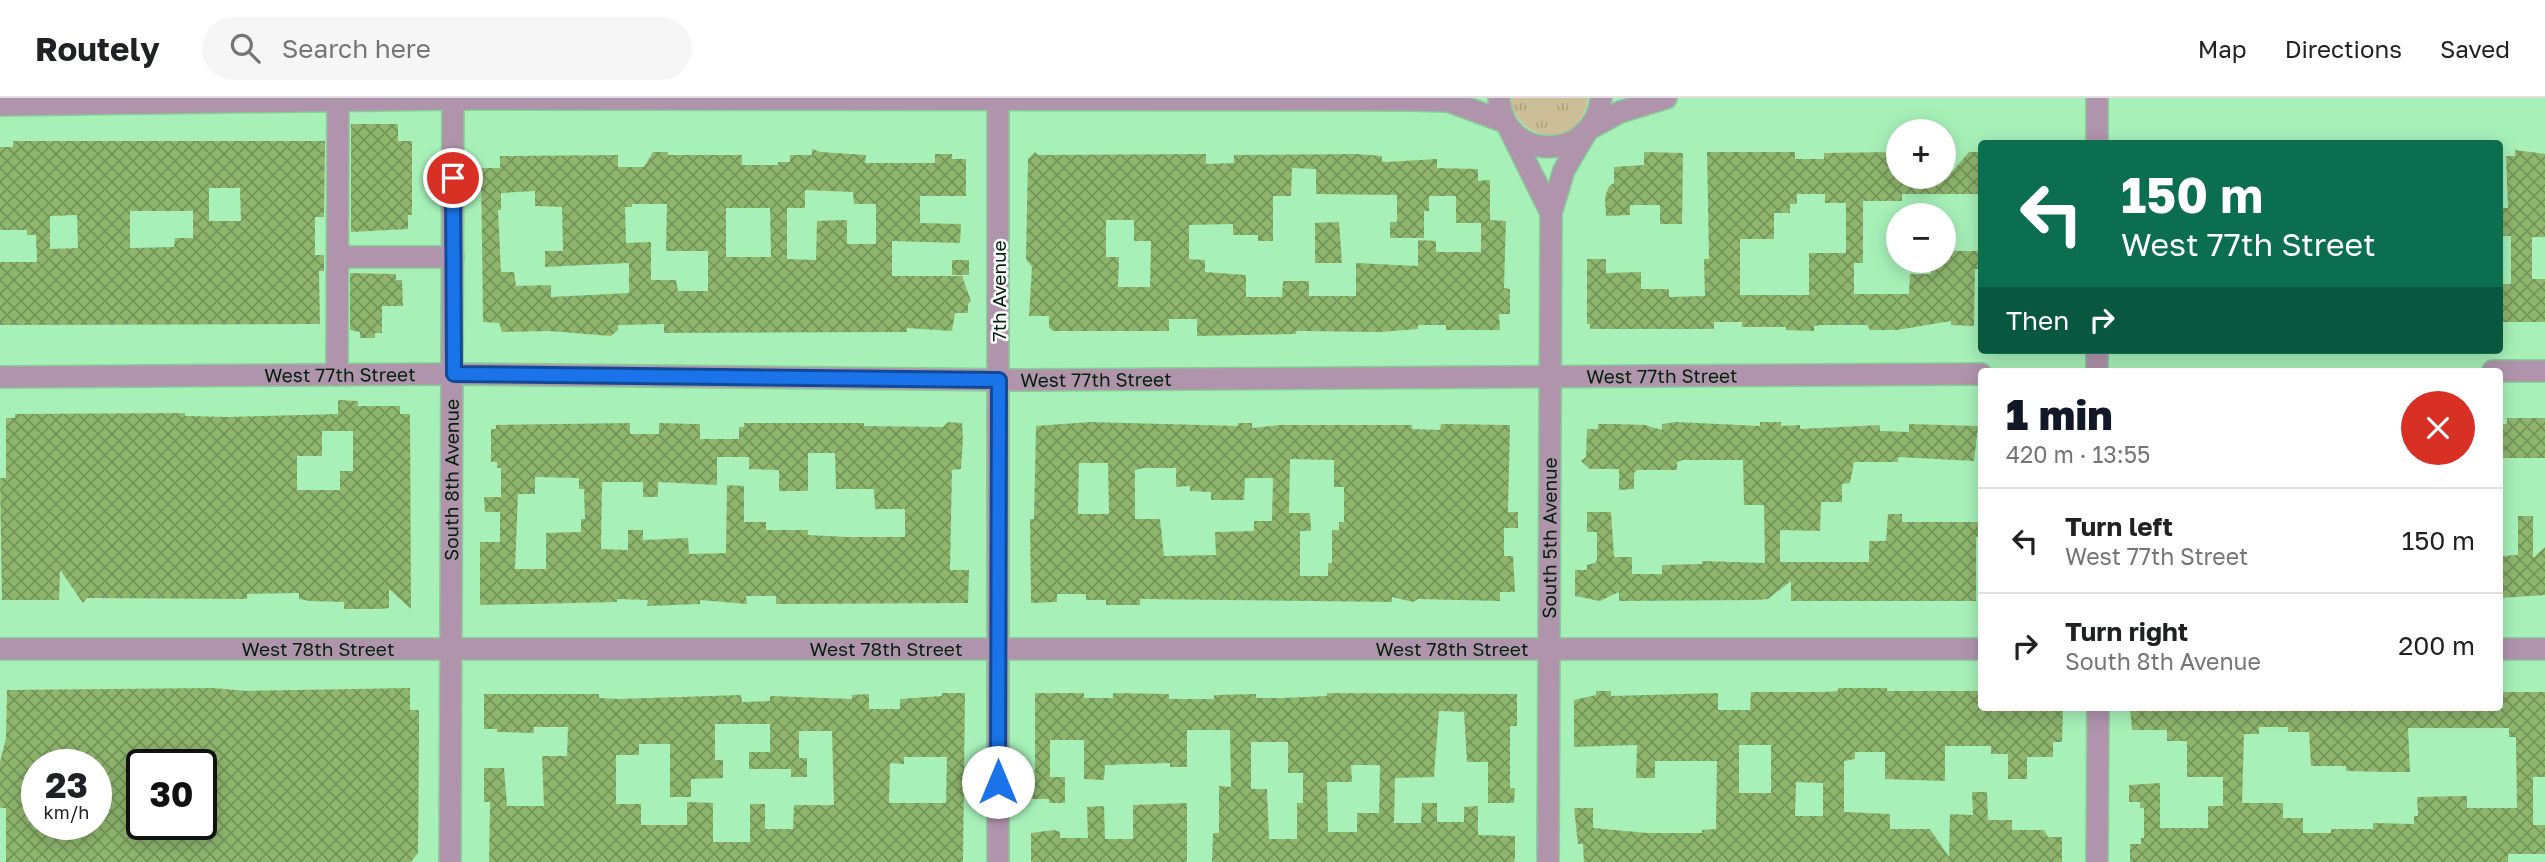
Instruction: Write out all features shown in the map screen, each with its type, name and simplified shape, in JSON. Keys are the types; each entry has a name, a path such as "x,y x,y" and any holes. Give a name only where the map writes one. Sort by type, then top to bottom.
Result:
{"street":[{"name":"South 5th Avenue","path":"1499,98 1506,124 1550,213"},
{"name":"South 5th Avenue","path":"1549,862 1550,213 1564,170 1597,116 1601,98"},
{"path":"0,105 338,99 1409,99 1448,101 1506,124 1527,143 1545,147 1573,142 1620,112 1666,98"},
{"path":"2097,98 2097,140"},
{"path":"337,375 338,99"},
{"name":"South 8th Avenue","path":"450,862 453,99"},
{"name":"7th Avenue","path":"998,100 998,862"},
{"path":"338,257 453,257"},
{"path":"2503,371 2545,371"},
{"name":"West 77th Street","path":"0,377 454,374 999,380 1978,373"},
{"name":"West 78th Street","path":"0,649 1978,649"},
{"path":"2503,649 2545,649"},
{"path":"2097,862 2098,711"}],"green space":[{"path":"1509,98 1588,98 1583,115 1574,126 1563,133 1550,135 1537,133 1525,125 1515,114"}],"building":[{"path":"351,124 398,124 398,141 412,141 412,215 408,215 408,229 351,232"},
{"path":"13,141 325,141 324,217 315,217 315,255 324,255 324,271 319,271 320,324 0,325 0,262 37,262 36,235 27,235 27,230 0,230 0,147 13,147","holes":["209,188 240,188 241,221 209,221","130,211 193,211 193,238 175,238 174,247 130,248","77,215 78,248 50,249 50,216"]},
{"path":"812,149 866,155 865,163 935,163 935,154 952,154 952,159 966,159 966,196 920,196 920,223 961,224 960,243 892,241 892,276 962,276 971,301 968,304 968,313 955,313 952,331 907,328 907,332 664,333 664,324 618,325 618,330 611,336 549,331 502,332 499,323 483,322 481,168 500,168 500,156 618,155 618,167 644,167 653,152 668,152 668,155 742,155 742,165 778,165 778,162 790,162 790,155 812,155","holes":["805,190 853,192 854,204 876,204 876,244 847,244 847,220 817,221 816,260 787,259 787,208 805,208","535,191 535,206 562,207 563,251 545,251 545,267 629,263 629,293 551,297 551,285 516,286 514,272 501,272 498,210 501,210 501,193","632,204 667,204 666,251 708,251 708,291 678,291 676,280 651,280 651,242 626,243 625,207 632,207","726,208 770,208 771,257 726,257"]},
{"path":"2515,150 2545,154 2545,237 2532,237 2532,279 2545,279 2545,322 2503,322 2503,284 2511,284 2511,236 2503,236 2503,208 2508,208 2506,156 2515,156"},
{"path":"1035,152 1038,155 1206,154 1206,164 1234,163 1234,155 1357,154 1382,156 1382,161 1386,162 1437,159 1437,168 1478,169 1478,181 1490,180 1490,220 1506,221 1504,288 1510,289 1510,314 1499,314 1500,330 1446,330 1446,325 1418,325 1418,329 1380,332 1296,331 1296,334 1197,336 1197,319 1169,319 1169,331 1053,331 1049,327 1049,316 1029,316 1032,267 1026,259 1028,159","holes":["1292,168 1316,169 1316,194 1397,195 1397,222 1390,222 1390,238 1424,238 1424,211 1429,211 1429,196 1456,196 1456,223 1481,223 1481,252 1436,252 1436,241 1418,240 1418,266 1356,263 1356,296 1309,296 1309,281 1283,281 1282,297 1246,297 1246,275 1205,272 1205,260 1189,259 1189,225 1233,224 1233,235 1258,235 1258,241 1273,241 1273,196 1291,196","1106,220 1134,220 1134,241 1151,241 1150,287 1118,287 1119,257 1106,257"]},
{"path":"1644,152 1683,153 1682,224 1660,224 1660,205 1630,205 1630,215 1606,216 1605,197 1609,186 1614,183 1614,167 1644,165"},
{"path":"1707,152 1795,152 1795,159 1824,159 1824,153 1886,152 1886,189 1956,189 1956,167 1969,152 1978,152 1978,194 1902,194 1902,201 1863,201 1863,263 1854,263 1854,294 1909,294 1910,274 1956,273 1956,251 1978,251 1974,326 1951,325 1951,321 1897,330 1870,330 1867,325 1822,325 1814,326 1814,331 1786,330 1786,327 1742,327 1742,322 1714,322 1714,329 1590,329 1590,324 1587,324 1587,259 1606,259 1606,273 1641,272 1641,289 1669,289 1669,297 1705,296 1704,259 1709,259","holes":["1797,194 1825,194 1825,203 1846,203 1846,253 1809,253 1809,295 1740,295 1740,239 1774,239 1774,213 1790,213 1790,204 1797,204"]},
{"path":"1339,222 1342,263 1315,263 1315,223"},
{"path":"952,260 969,260 969,275 952,275"},
{"path":"350,273 396,274 396,280 402,280 403,306 382,306 382,333 375,333 375,338 360,338 360,332 350,330"},
{"path":"338,400 358,401 358,406 400,406 400,414 410,414 411,609 389,589 389,608 381,609 344,609 344,602 299,599 299,593 247,594 247,599 87,598 83,603 60,570 59,600 2,600 0,478 6,478 6,418 15,418 15,414 185,413 185,416 228,417 338,414","holes":["322,431 353,431 353,471 340,471 340,490 297,490 297,456 322,456"]},
{"path":"2507,418 2545,418 2545,458 2503,458 2503,424 2507,424"},
{"path":"948,422 962,423 961,469 952,470 950,570 969,570 968,603 776,604 776,596 746,596 747,604 700,600 700,604 647,606 648,600 617,599 617,602 480,605 480,542 500,542 500,512 485,512 484,497 501,497 501,468 497,468 497,462 491,462 491,429 496,429 496,425 630,423 630,434 659,434 659,423 700,424 700,439 739,439 739,427 744,427 744,423 864,423 864,426 943,427","holes":["808,453 835,453 836,489 874,489 875,509 905,509 905,537 847,537 808,535 808,530 766,530 766,522 744,522 744,486 727,485 726,553 689,554 688,538 643,540 643,530 628,530 628,550 601,549 602,482 643,482 643,497 658,497 658,482 717,485 717,457 749,457 749,469 779,470 779,491 808,491","535,477 579,478 579,489 584,489 585,519 581,519 581,532 546,533 546,569 515,569 518,494 535,494"]},
{"path":"1090,422 1238,426 1238,423 1252,423 1252,428 1280,425 1412,425 1412,429 1440,430 1441,424 1510,425 1508,512 1518,512 1518,528 1504,528 1504,556 1513,556 1515,592 1500,592 1500,601 1418,599 1413,602 1392,597 1392,602 1140,599 1140,605 1106,605 1106,600 1086,600 1086,594 1057,594 1057,602 1031,603 1030,519 1034,519 1036,426","holes":["1290,459 1334,460 1334,487 1344,487 1344,522 1339,522 1339,530 1332,530 1332,563 1328,563 1328,576 1300,576 1300,531 1311,531 1310,513 1289,513","1079,463 1108,463 1109,514 1078,514","1176,468 1176,487 1190,486 1190,491 1211,492 1211,500 1244,500 1245,478 1273,478 1272,521 1254,521 1254,531 1215,532 1216,555 1164,556 1160,519 1135,519 1135,470"]},
{"path":"1676,422 1760,426 1760,422 1781,422 1781,426 1800,425 1800,429 1880,425 1880,431 1909,432 1909,424 1978,426 1974,461 1898,457 1898,462 1854,462 1850,483 1842,484 1842,502 1821,502 1820,531 1780,530 1780,562 1869,562 1869,541 1886,541 1888,514 1902,514 1902,522 1978,522 1976,601 1791,601 1791,581 1768,599 1756,600 1619,601 1619,592 1600,601 1575,596 1575,570 1587,570 1587,565 1597,560 1597,532 1587,532 1587,512 1611,512 1614,557 1632,557 1632,574 1662,574 1662,565 1702,564 1702,561 1765,563 1764,505 1744,505 1743,460 1683,460 1677,462 1677,470 1637,470 1634,473 1634,489 1619,490 1619,469 1590,469 1581,461 1586,457 1587,429 1598,429 1598,424 1645,425 1662,430 1662,424"},
{"path":"2518,516 2533,516 2533,558 2545,547 2545,595 2503,598 2503,556 2518,555"},
{"path":"214,688 246,691 410,688 410,710 419,710 418,853 411,862 6,862 6,808 0,808 0,762 6,738 7,690"},
{"path":"1838,688 1978,691 1978,711 2063,711 2062,742 2053,742 2053,757 2027,757 2027,779 2008,779 2008,754 1991,754 1991,746 1945,746 1945,781 1885,779 1885,752 1855,752 1855,759 1844,761 1844,812 1890,814 1890,829 1930,829 1949,857 1950,814 1973,815 1972,792 1987,792 1988,820 2012,820 2012,830 2044,830 2048,837 2062,837 2062,862 1584,862 1583,844 1578,844 1574,808 1593,808 1593,828 1647,833 1702,833 1702,830 1716,829 1717,761 1655,761 1655,778 1636,778 1637,745 1574,747 1574,700 1596,695 1596,691 1611,691 1611,696 1718,693 1718,710 1750,710 1751,692 1838,691","holes":["1739,745 1771,745 1771,793 1739,793","1796,782 1823,783 1823,816 1795,816"]},
{"path":"2503,692 2545,692 2545,777 2533,777 2533,825 2545,825 2545,854 2508,854 2508,862 2130,862 2130,844 2141,844 2141,838 2144,838 2144,808 2140,808 2140,802 2129,802 2129,785 2160,783 2160,828 2208,828 2208,806 2223,806 2223,777 2187,777 2187,741 2167,741 2167,730 2132,730 2130,711 2503,711","holes":["2259,727 2288,727 2288,732 2309,732 2311,766 2346,766 2346,771 2410,772 2408,728 2509,728 2509,737 2516,737 2517,808 2467,808 2467,796 2417,797 2418,816 2414,816 2414,824 2373,823 2373,829 2331,829 2331,833 2303,833 2303,818 2283,818 2283,803 2242,803 2244,734 2259,734"]},
{"path":"942,693 965,693 963,862 489,862 490,802 484,802 484,768 504,768 507,806 544,806 542,756 567,756 568,727 533,727 534,733 484,729 484,694 599,694 599,698 619,699 741,695 742,702 770,701 770,696 852,699 852,695 869,694 869,709 900,709 900,699 942,696","holes":["715,724 770,724 770,752 749,752 749,769 791,769 791,777 807,777 807,758 799,758 799,731 832,731 834,805 794,805 793,829 765,829 765,804 750,804 750,842 713,842 713,803 687,802 687,825 641,825 641,804 616,804 616,755 639,755 639,744 670,744 670,797 691,797 691,779 723,778 723,760 715,760","904,757 947,757 946,803 889,803 890,763 904,764"]},
{"path":"1035,693 1084,693 1084,698 1113,698 1113,693 1169,694 1169,699 1214,699 1214,695 1256,694 1256,698 1283,698 1327,696 1327,693 1517,694 1517,726 1510,726 1510,788 1515,788 1514,803 1488,803 1488,762 1467,762 1464,712 1439,711 1434,777 1395,778 1394,823 1421,823 1422,803 1437,803 1437,822 1464,822 1464,807 1478,806 1478,835 1515,836 1514,862 1212,862 1213,833 1219,833 1219,786 1231,787 1230,730 1187,730 1187,767 1170,767 1170,763 1105,765 1104,780 1084,779 1084,740 1050,740 1050,777 1065,777 1065,803 1049,803 1049,799 1031,799 1031,785 1035,785","holes":["1251,742 1288,742 1288,773 1303,773 1303,803 1297,803 1297,839 1269,839 1267,789 1251,789","1351,765 1380,765 1379,813 1357,813 1357,832 1328,832 1327,782 1352,782"]},
{"path":"1187,803 1187,862 1031,862 1031,833 1054,830 1060,832 1060,838 1088,838 1087,807 1104,806 1105,839 1133,839 1133,805"}],"route":[{"path":"453,178 454,374 999,380 998,782"}]}
